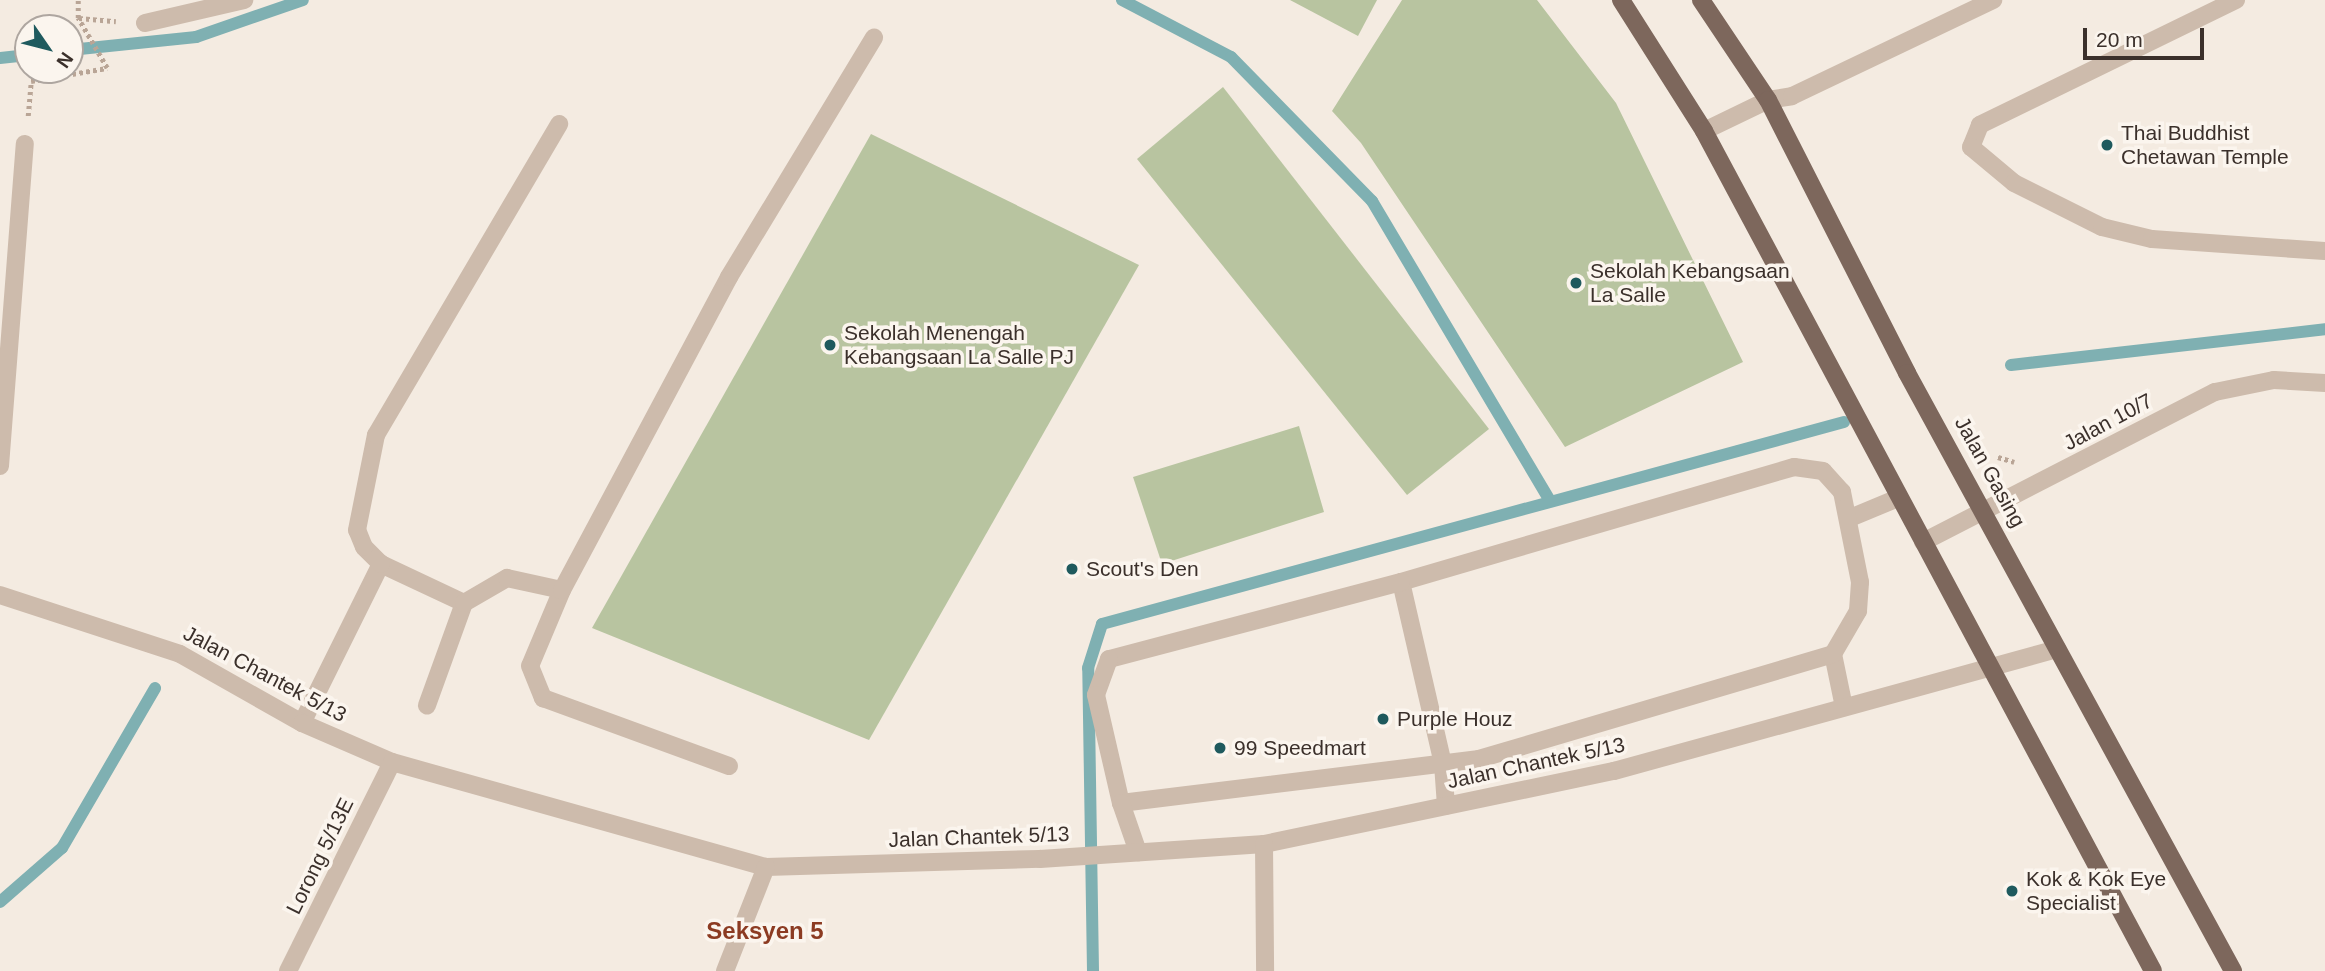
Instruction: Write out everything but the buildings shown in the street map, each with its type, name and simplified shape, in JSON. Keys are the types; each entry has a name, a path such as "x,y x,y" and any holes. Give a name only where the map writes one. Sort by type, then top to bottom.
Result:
{"main road":[{"path":"1621,0 1704,131 2153,971"},
{"name":"Jalan Gasing","path":"1701,0 1768,100 1907,373 1987,510 2058,649 2233,971"}],"street":[{"path":"145,23 244,0"},
{"path":"1704,131 1768,100 1792,96 1993,0"},
{"path":"2236,0 1980,125 1972,147 2014,183 2102,227 2192,244 2325,251"},
{"path":"729,766 543,698 530,666 562,590 729,277 874,38"},
{"path":"464,603 381,564 357,530 376,435 559,124"},
{"path":"0,466 25,144"},
{"name":"Jalan 10/7","path":"1923,542 2215,392 2274,380 2325,383"},
{"path":"1138,852 1121,803 1096,695 1109,659 1401,582 1794,467 1823,471 1835,480 1850,518 1858,611 1833,654 1844,707"},
{"path":"1850,518 1898,498"},
{"path":"302,723 381,564"},
{"path":"428,705 464,603 507,578 562,590"},
{"path":"1401,582 1443,764 1446,806"},
{"name":"Jalan Chantek 5/13","path":"0,595 180,654 302,723 392,762 766,867 1138,852 1264,844 1614,771 2058,649"},
{"path":"1121,803 1443,764 1634,717 1833,654"},
{"name":"Lorong 5/13E","path":"288,971 392,762"},
{"path":"1264,844 1265,971"},
{"path":"725,971 766,867"}],"path":[{"path":"84,18 145,23"},
{"path":"84,28 107,68 84,72"}],"green space":[{"path":"1290,0 1377,0 1358,36"},
{"name":"Sekolah Kebangsaan La Salle","path":"1402,0 1537,0 1616,103 1743,362 1565,447 1361,143 1332,111"},
{"path":"1223,87 1489,429 1407,495 1137,159"},
{"path":"871,134 1139,265 869,740 592,628"},
{"path":"1299,426 1324,512 1162,564 1133,477"}],"waterway":[{"path":"84,49 196,37 303,0"},
{"path":"1122,0 1231,57 1372,201 1549,499"},
{"path":"0,58 14,56"},
{"path":"2011,365 2325,329"},
{"path":"1093,971 1088,668 1102,624 1844,422"},
{"path":"0,902 62,848 155,688"}],"place":[{"name":"Thai Buddhist Chetawan Temple","path":"2107,145"},
{"name":"Sekolah Kebangsaan La Salle","path":"1576,283"},
{"name":"Sekolah Menengah Kebangsaan La Salle PJ","path":"830,345"},
{"name":"Scout's Den","path":"1072,569"},
{"name":"Purple Houz","path":"1383,719"},
{"name":"99 Speedmart","path":"1220,748"},
{"name":"Kok & Kok Eye Specialist","path":"2012,891"}],"district":[{"name":"Seksyen 5","path":"765,931"}]}
